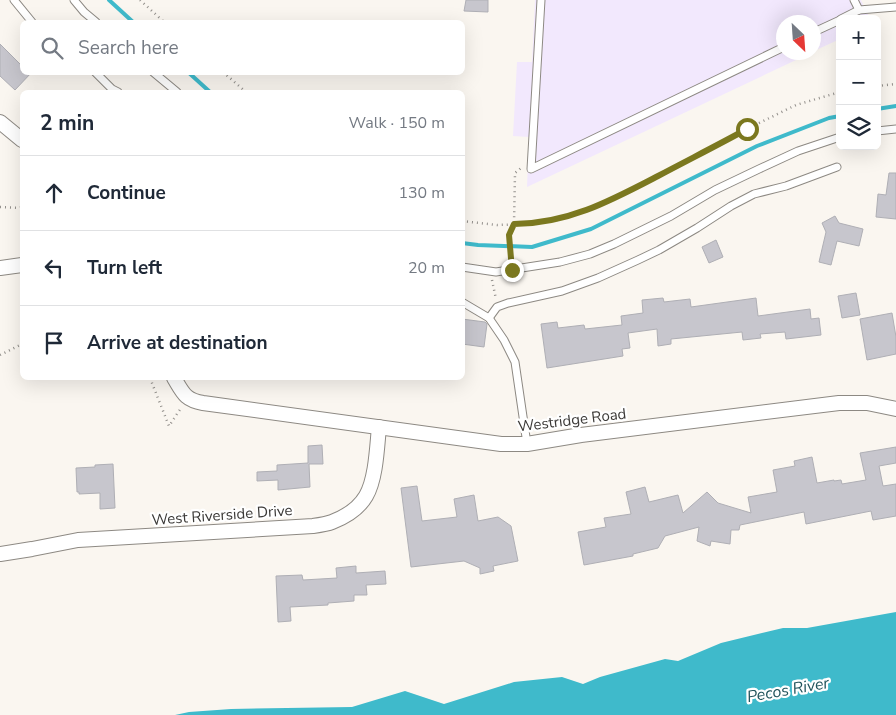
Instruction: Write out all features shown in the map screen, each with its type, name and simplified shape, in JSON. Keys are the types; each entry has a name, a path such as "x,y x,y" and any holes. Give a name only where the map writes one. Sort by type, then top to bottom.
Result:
{"street":[{"path":"0,122 20,138"},
{"path":"0,268 20,265"},
{"path":"175,380 187,398"},
{"name":"Westridge Road","path":"187,398 193,401 243,410 501,444 527,444 581,435 839,403 867,403 896,409"},
{"name":"West Riverside Drive","path":"0,554 78,540 313,526 331,523 355,509 366,497 372,481 379,427"}],"lane":[{"path":"14,0 30,20"},
{"path":"74,0 94,20"},
{"path":"541,0 531,169 776,51"},
{"path":"854,0 859,10"},
{"path":"848,15 859,10 896,7"},
{"path":"821,28 836,21"},
{"path":"98,75 114,90"},
{"path":"157,75 175,90"},
{"path":"881,130 896,129"},
{"path":"465,268 490,272 512,270 560,262 598,251 672,216 715,190 798,151 836,138"},
{"path":"488,318 497,308 508,303 562,291 598,278 659,250 754,194 786,186 836,167"},
{"path":"465,304 488,318 504,340 515,362 527,444"}],"path":[{"path":"140,0 162,20"},
{"path":"226,75 244,90"},
{"path":"881,86 896,84"},
{"path":"465,221 497,225 528,224 557,220 586,211 612,200 796,105 836,93"},
{"path":"512,270 509,235 514,224 515,173 532,156"},
{"path":"0,207 20,207"},
{"path":"490,272 497,308"},
{"path":"0,355 20,345"},
{"path":"151,380 169,426 187,398"}],"shaded area":[{"path":"535,0 861,0 868,15 836,15 836,41 821,48 821,15 776,15 776,60 796,60 527,187 529,137 513,136 517,62 532,62"}],"water":[{"name":"Pecos River","path":"896,612 896,715 175,715 231,709 352,707 405,691 444,704 514,682 562,677 583,684 600,677 665,659 678,661 721,643 783,628 807,628"}],"building":[{"path":"466,0 488,0 488,12 464,11"},
{"path":"0,44 20,64 20,75 29,75 15,90 0,76"},
{"path":"889,173 896,173 896,219 876,217 878,194 886,195"},
{"path":"835,216 839,223 863,229 859,246 837,241 831,265 819,262 826,232 822,223"},
{"path":"716,240 723,257 709,263 702,247"},
{"path":"856,293 860,315 842,318 838,296"},
{"path":"663,298 664,302 690,299 691,307 756,298 758,316 810,309 811,319 819,318 821,335 786,339 785,332 760,334 761,338 743,340 742,332 671,339 671,344 658,346 657,329 628,333 630,348 622,349 623,356 547,368 541,324 557,322 558,328 584,325 585,329 622,325 621,316 643,313 642,300"},
{"path":"892,313 896,337 896,354 867,360 860,319"},
{"path":"465,319 485,322 487,324 484,347 465,344"},
{"path":"322,445 323,464 309,464 310,487 278,490 278,480 257,481 257,472 277,471 277,465 308,463 308,446"},
{"path":"896,447 896,463 879,466 883,486 896,484 896,516 873,520 871,511 806,524 804,512 740,525 739,530 731,530 730,544 711,541 710,546 697,541 699,527 665,536 658,548 633,554 633,556 584,565 578,532 606,527 604,518 631,514 626,492 645,487 649,502 678,495 683,513 707,492 718,503 751,513 748,497 777,492 773,470 795,466 794,461 812,457 817,483 841,480 842,484 866,480 860,453"},
{"path":"113,464 115,508 100,509 100,493 79,494 77,492 76,468"},
{"path":"417,486 422,521 457,517 454,499 474,495 478,521 498,517 511,526 518,561 493,566 494,571 480,574 480,568 464,561 411,567 401,488"},
{"path":"356,566 356,573 385,571 386,584 366,585 367,595 354,595 354,601 328,603 328,605 290,607 291,621 278,622 276,576 302,575 303,580 337,578 336,568"}],"waterway":[{"path":"109,0 131,20"},
{"path":"191,75 208,90"},
{"path":"881,108 896,106"},
{"path":"465,243 532,247 591,229 757,146 836,117"}],"route":[{"path":"512,270 509,235 514,224 557,220 586,211 612,200 747,129"}]}
